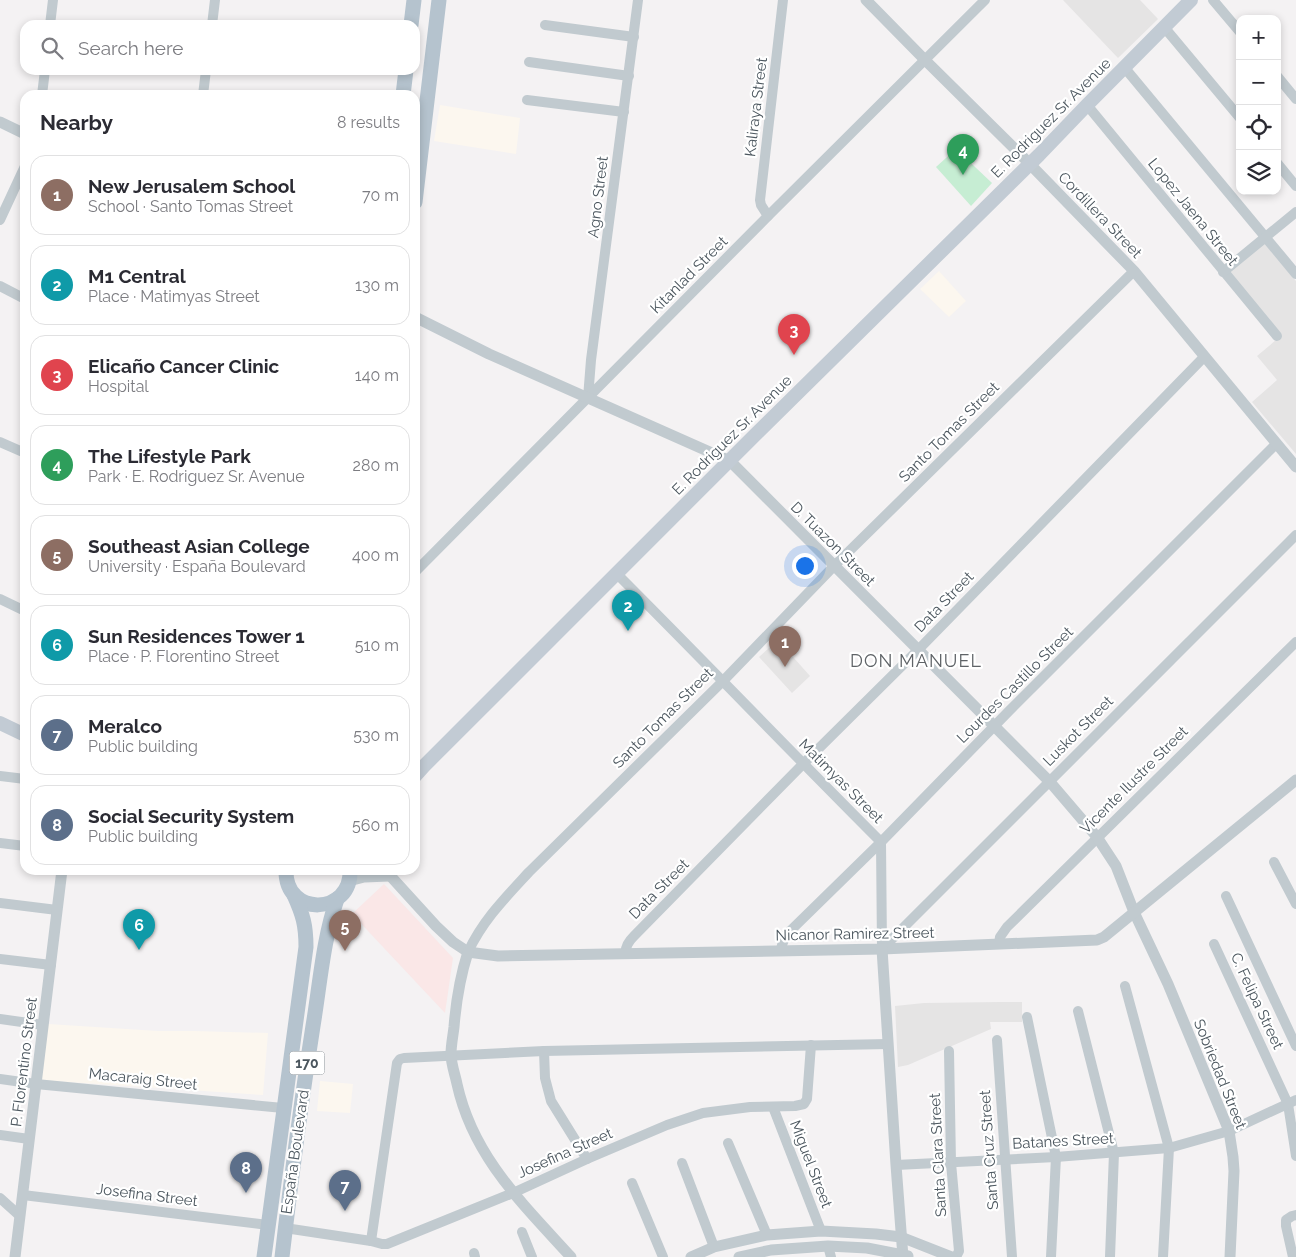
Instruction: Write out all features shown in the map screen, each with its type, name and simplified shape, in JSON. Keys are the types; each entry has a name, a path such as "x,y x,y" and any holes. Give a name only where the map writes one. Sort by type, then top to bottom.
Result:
{"main road":[{"path":"412,20 414,0"},
{"path":"420,160 439,0"},
{"name":"E. Rodriguez Sr. Avenue","path":"420,772 616,573 1029,164 1191,0"},
{"path":"404,90 405,75"},
{"path":"0,723 20,733"},
{"name":"170","path":"285,875 288,886 294,895"},
{"name":"170","path":"337,899 342,894 350,875"},
{"path":"294,895 304,902 315,905 330,903 337,899"},
{"name":"España Boulevard","path":"264,1257 306,947 306,929 302,913 294,895"},
{"name":"España Boulevard","path":"282,1257 325,946 330,920 337,899"}],"street":[{"path":"51,20 53,0"},
{"path":"213,20 215,0"},
{"name":"Agno Street","path":"588,398 591,360 638,0"},
{"name":"Kaliraya Street","path":"768,216 760,200 783,0"},
{"name":"Cordillera Street","path":"866,0 1134,271 1296,467"},
{"name":"Kitanlad Street","path":"420,567 768,216 986,0"},
{"path":"1213,0 1236,27"},
{"path":"545,25 634,37"},
{"path":"1164,27 1236,113"},
{"path":"529,62 629,76"},
{"path":"1124,67 1296,274"},
{"path":"43,90 44,75"},
{"path":"204,90 205,75"},
{"path":"1281,81 1296,98"},
{"path":"527,100 624,112"},
{"name":"Lopez Jaena Street","path":"1086,105 1222,272 1277,336"},
{"path":"0,122 20,132"},
{"path":"1281,168 1296,186"},
{"path":"0,220 20,177"},
{"path":"1222,272 1296,212"},
{"name":"Santo Tomas Street","path":"571,1257 513,1193 495,1170 468,1120 459,1092 451,1055 456,1005 468,952 479,930 502,900 723,680 834,566 1134,271"},
{"path":"0,286 20,296"},
{"name":"D. Tuazon Street","path":"420,319 490,354 730,461 1050,782 1097,837 1116,866 1134,912"},
{"name":"Data Street","path":"625,954 628,942 802,764 918,650 1204,356"},
{"path":"0,442 20,452"},
{"name":"Lourdes Castillo Street","path":"781,950 786,935 881,842 994,726 1276,444"},
{"name":"Luskot Street","path":"882,949 1296,535"},
{"name":"Matimyas Street","path":"616,573 723,680 802,764 881,842 882,949 901,1237 905,1256"},
{"path":"0,599 20,609"},
{"name":"Vicente Ilustre Street","path":"999,944 1003,931 1296,642"},
{"path":"0,776 20,778"},
{"name":"Nicanor Ramirez Street","path":"389,875 453,942 468,952 498,956 882,949 1097,940 1104,937 1296,780"},
{"path":"0,843 20,845"},
{"path":"1274,862 1296,904"},
{"name":"P. Florentino Street","path":"15,1257 61,875"},
{"name":"Nicanor Ramirez Street","path":"356,875 364,878 378,875"},
{"path":"1226,896 1296,1046"},
{"path":"0,903 57,910"},
{"name":"Sobriedad Street","path":"1134,912 1168,984 1229,1131 1234,1171 1230,1257"},
{"name":"C. Felipa Street","path":"1214,944 1292,1102 1296,1156"},
{"path":"0,959 50,965"},
{"path":"1125,986 1169,1148 1163,1257"},
{"path":"1078,1011 1114,1153 1110,1257"},
{"path":"1027,1017 1056,1157 1051,1257"},
{"path":"0,1019 43,1025"},
{"name":"Santa Cruz Street","path":"997,1040 1012,1257"},
{"path":"371,1241 400,1059 544,1051 888,1044"},
{"name":"Josefina Street","path":"285,1228 387,1244 513,1193 667,1125 703,1113 750,1107 796,1106 804,1104 808,1099 811,1045"},
{"path":"544,1051 545,1078 552,1101 587,1159"},
{"name":"Santa Clara Street","path":"948,1051 952,1163 959,1251 956,1257"},
{"name":"Macaraig Street","path":"0,1079 283,1108"},
{"name":"Batanes Street","path":"896,1165 1056,1157 1169,1148 1229,1131 1292,1102"},
{"name":"Miguel Street","path":"773,1107 821,1231"},
{"path":"0,1135 29,1139"},
{"path":"728,1143 767,1235"},
{"path":"682,1163 714,1247"},
{"path":"632,1183 663,1257"},
{"name":"Josefina Street","path":"22,1195 268,1225"},
{"path":"0,1198 20,1216"},
{"path":"1293,1257 1286,1220 1296,1215"},
{"path":"691,1257 714,1247 767,1235 821,1231 901,1237 952,1257"},
{"path":"522,1232 532,1257"},
{"path":"739,1257 772,1253 829,1252 866,1248 905,1256"}],"shaded area":[{"path":"1063,0 1140,0 1158,19 1118,58"},
{"path":"440,105 520,118 516,154 434,141"},
{"path":"1264,243 1296,281 1296,454 1252,402 1277,380 1257,356 1282,335 1229,272"},
{"path":"939,271 966,301 949,317 920,289"},
{"path":"778,640 810,676 792,693 759,657"},
{"path":"384,884 453,958 445,1013 352,914"},
{"path":"1022,1002 1022,1022 990,1022 991,1029 908,1065 898,1067 895,1006 924,1003"},
{"path":"48,1024 158,1031 268,1033 263,1095 39,1080"},
{"path":"320,1081 353,1084 350,1113 317,1111"}],"green space":[{"path":"956,149 992,183 971,206 936,167"}],"place":[{"name":"The Lifestyle Park","path":"963,175"},
{"name":"Elicaño Cancer Clinic","path":"794,355"},
{"name":"M1 Central","path":"628,631"},
{"name":"New Jerusalem School","path":"785,667"},
{"name":"Sun Residences Tower 1","path":"139,950"},
{"name":"Southeast Asian College","path":"345,951"},
{"name":"Social Security System","path":"246,1193"},
{"name":"Meralco","path":"345,1211"}],"district":[{"name":"DON MANUEL","path":"916,661"}]}
